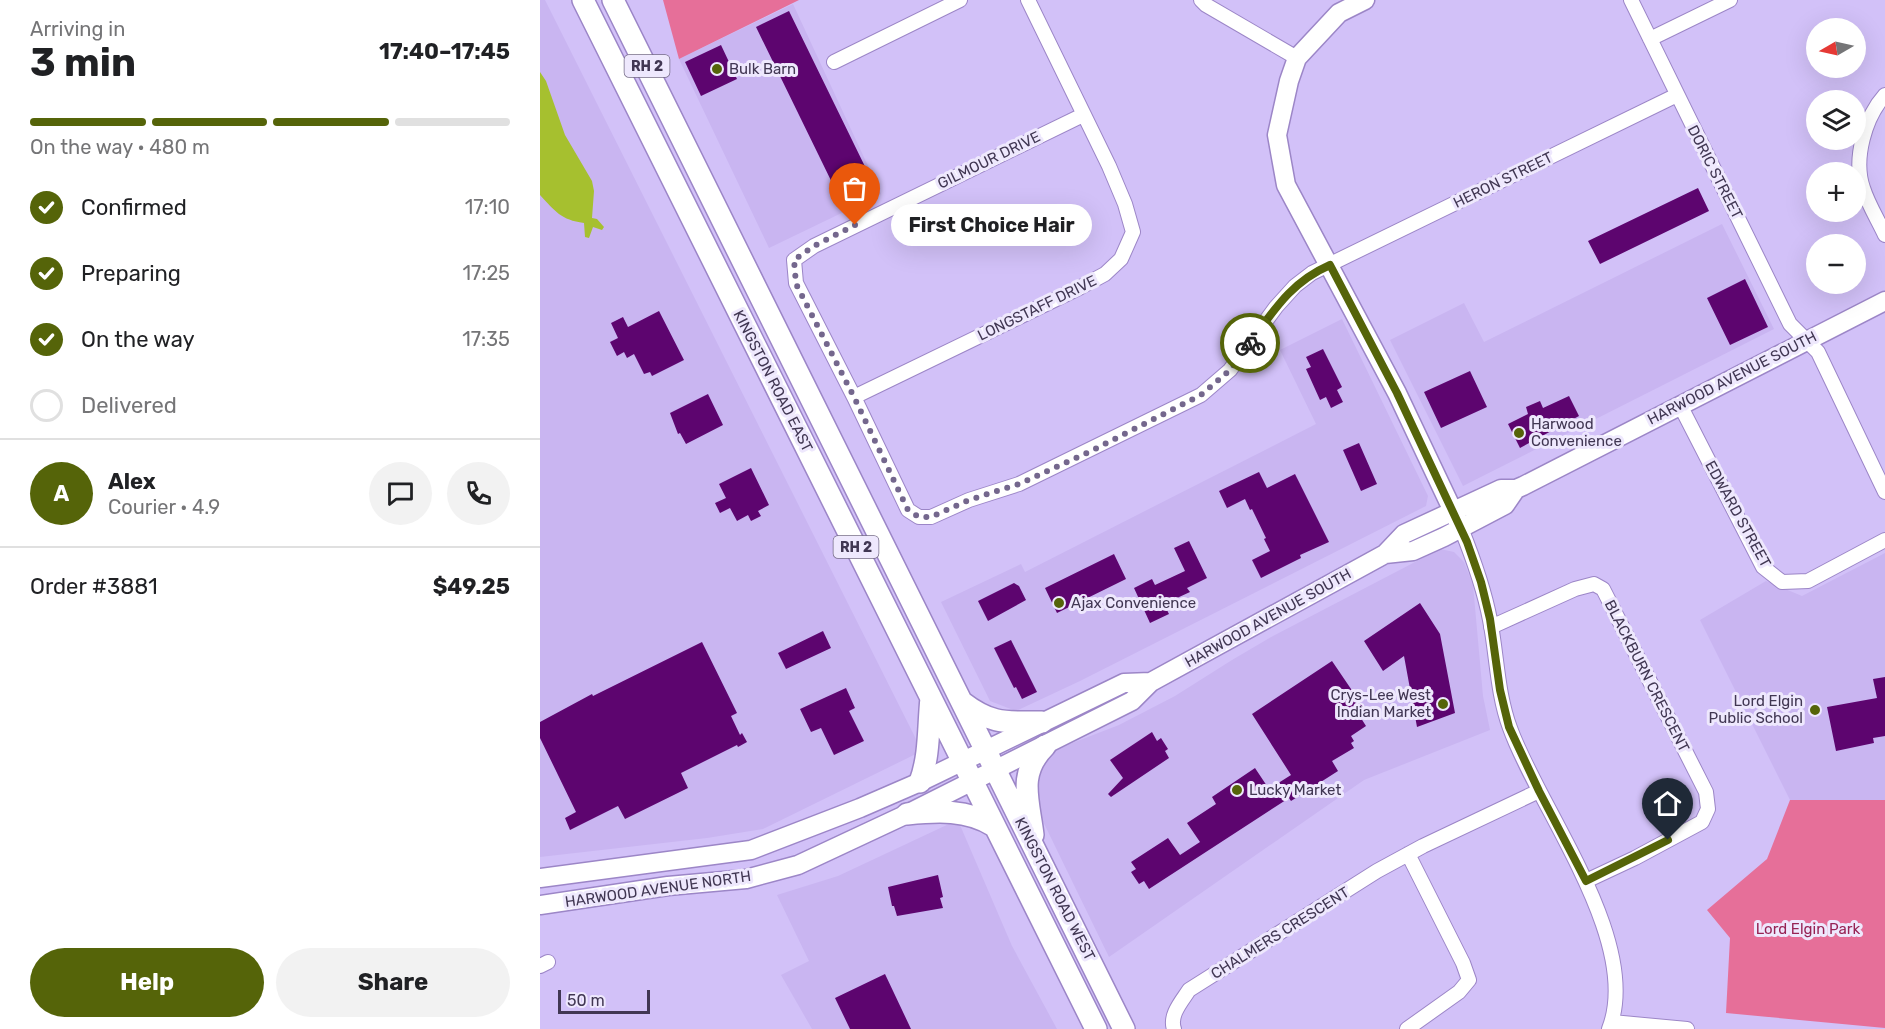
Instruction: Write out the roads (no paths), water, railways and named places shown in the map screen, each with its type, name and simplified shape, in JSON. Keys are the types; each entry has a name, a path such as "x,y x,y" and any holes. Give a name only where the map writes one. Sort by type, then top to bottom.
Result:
{"main road":[{"name":"KINGSTON ROAD EAST","path":"583,0 963,761"},
{"name":"KINGSTON ROAD EAST","path":"613,0 985,750"},
{"path":"1365,0 1339,13 1297,58 1289,81 1277,135 1286,185 1397,393 1461,528"},
{"name":"HARWOOD AVENUE SOUTH","path":"971,781 1132,701 1151,682 1385,554 1404,534 1501,489 1516,489 1806,339 1885,301"},
{"name":"HARWOOD AVENUE SOUTH","path":"1385,554 1413,551 1461,528 1505,505 1516,489"},
{"name":"HARWOOD AVENUE SOUTH","path":"963,761 1124,682 1151,682"},
{"path":"920,782 926,768 931,698"},
{"path":"961,702 977,713 999,722 1042,722"},
{"path":"1034,848 1027,780 1028,769 1034,757 1045,746"},
{"name":"KINGSTON ROAD WEST","path":"985,750 1124,1029"},
{"name":"KINGSTON ROAD WEST","path":"963,761 1096,1029"},
{"name":"HARWOOD AVENUE NORTH","path":"540,878 752,850 860,808 963,761"},
{"name":"HARWOOD AVENUE NORTH","path":"540,905 669,886 746,879 798,865 971,781"},
{"path":"907,814 936,811 956,812 969,814 994,826"}],"street":[{"path":"834,62 960,0"},
{"name":"LONGSTAFF DRIVE","path":"854,397 1105,274 1121,259 1133,232 1109,166 1028,0"},
{"path":"1201,0 1297,58"},
{"name":"DORIC STREET","path":"1631,0 1790,324 1818,352 1885,492"},
{"path":"1650,39 1730,0"},
{"name":"HERON STREET","path":"1330,265 1677,95"},
{"path":"1885,95 1866,126 1860,157 1862,187 1885,235"},
{"name":"GILMOUR DRIVE","path":"1083,115 814,246 794,260 796,284 908,510 919,517 931,517 969,500 1019,484 1201,395 1230,370 1276,307 1295,286 1312,273 1330,265"},
{"name":"EDWARD STREET","path":"1680,405 1764,567 1782,582 1808,581 1885,540"},
{"path":"1461,528 1481,582 1491,627 1500,690 1509,727 1586,881 1609,938 1615,982 1610,1025 1687,1029"},
{"name":"BLACKBURN CRESCENT","path":"1491,627 1575,590 1594,584 1603,589 1706,792 1708,809 1702,822 1586,881"},
{"name":"CHALMERS CRESCENT","path":"1174,1029 1172,1024 1175,1011 1189,990 1377,871 1539,791"},
{"path":"1407,1029 1459,992 1469,980 1463,963 1408,854"}],"place":[{"name":"Bulk Barn","path":"717,69"},
{"name":"First Choice Hair","path":"855,225"},
{"name":"Harwood Convenience","path":"1519,433"},
{"name":"Ajax Convenience","path":"1059,603"},
{"name":"Crys-Lee West Indian Market","path":"1443,704"},
{"name":"Lord Elgin Public School","path":"1815,710"},
{"name":"Lucky Market","path":"1237,790"}],"park label":[{"name":"Lord Elgin Park","path":"1808,929"}]}
